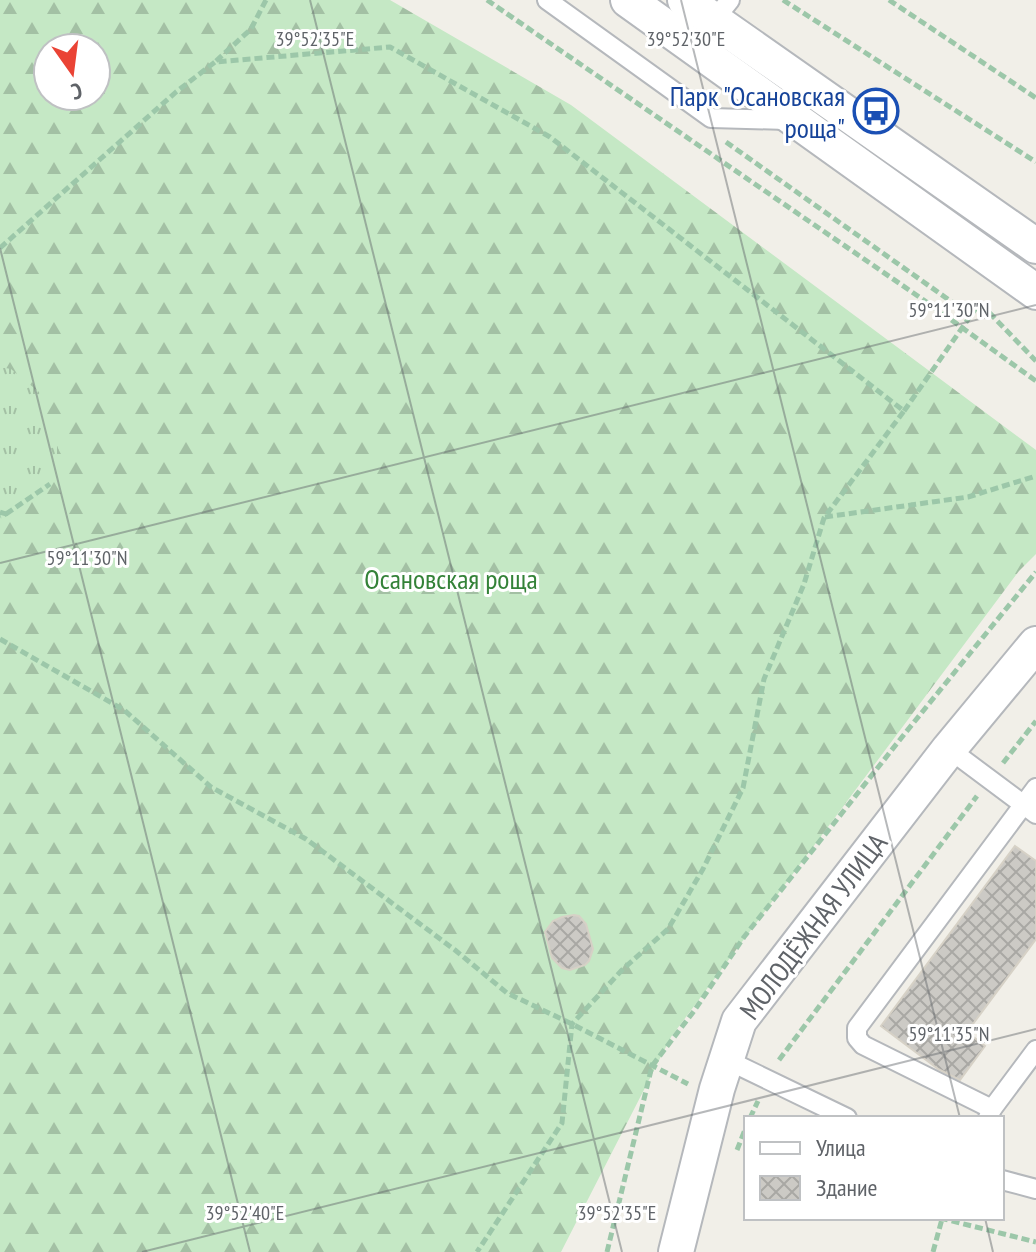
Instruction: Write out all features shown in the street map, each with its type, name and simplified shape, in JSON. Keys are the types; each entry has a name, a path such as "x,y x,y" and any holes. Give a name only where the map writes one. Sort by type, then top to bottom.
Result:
{"street":[{"path":"628,0 712,22 796,120 1036,292"},
{"path":"685,0 712,22 1036,246"},
{"name":"МОЛОДЁЖНАЯ УЛИЦА","path":"676,1252 725,1059 739,1021 949,749 1036,644"}],"lane":[{"path":"547,0 711,118 796,120"},
{"path":"949,749 1030,810"},
{"path":"1036,788 1030,810 857,1028 857,1038 863,1045 990,1113 1036,1050"},
{"path":"725,1059 843,1116"},
{"path":"1004,1181 1036,1189"}],"path":[{"path":"0,248 251,29 266,0"},
{"path":"487,0 915,294 1036,381"},
{"path":"783,0 1036,162"},
{"path":"889,0 1036,98"},
{"path":"215,62 390,47 550,137 904,411"},
{"path":"720,138 966,312 980,303 1036,361"},
{"path":"477,1252 562,1123 572,1024 622,970 668,929 710,856 743,788 764,679 804,584 824,518 961,328"},
{"path":"824,518 968,497 1036,476"},
{"path":"2,514 50,484"},
{"path":"0,639 124,710 211,787 306,839 455,950 507,993 715,1097"},
{"path":"751,1116 785,1051 1036,721"},
{"path":"933,1252 941,1220"},
{"path":"949,1220 1036,1242"}],"green space":[{"name":"Осановская роща","path":"0,0 390,0 571,105 1036,450 1036,554 1019,571 671,1037 561,1252 0,1252"},
{"path":"0,367 11,369 39,392 59,451 46,480 3,507 0,505"}],"building":[{"path":"1015,846 1036,861 1036,939 967,1032 985,1046 960,1080 938,1069 881,1026"},
{"path":"574,915 586,924 593,949 585,965 570,970 562,968 552,958 545,932 553,921"}],"place":[{"name":"Парк \"Осановская роща\"","path":"876,111"}]}
